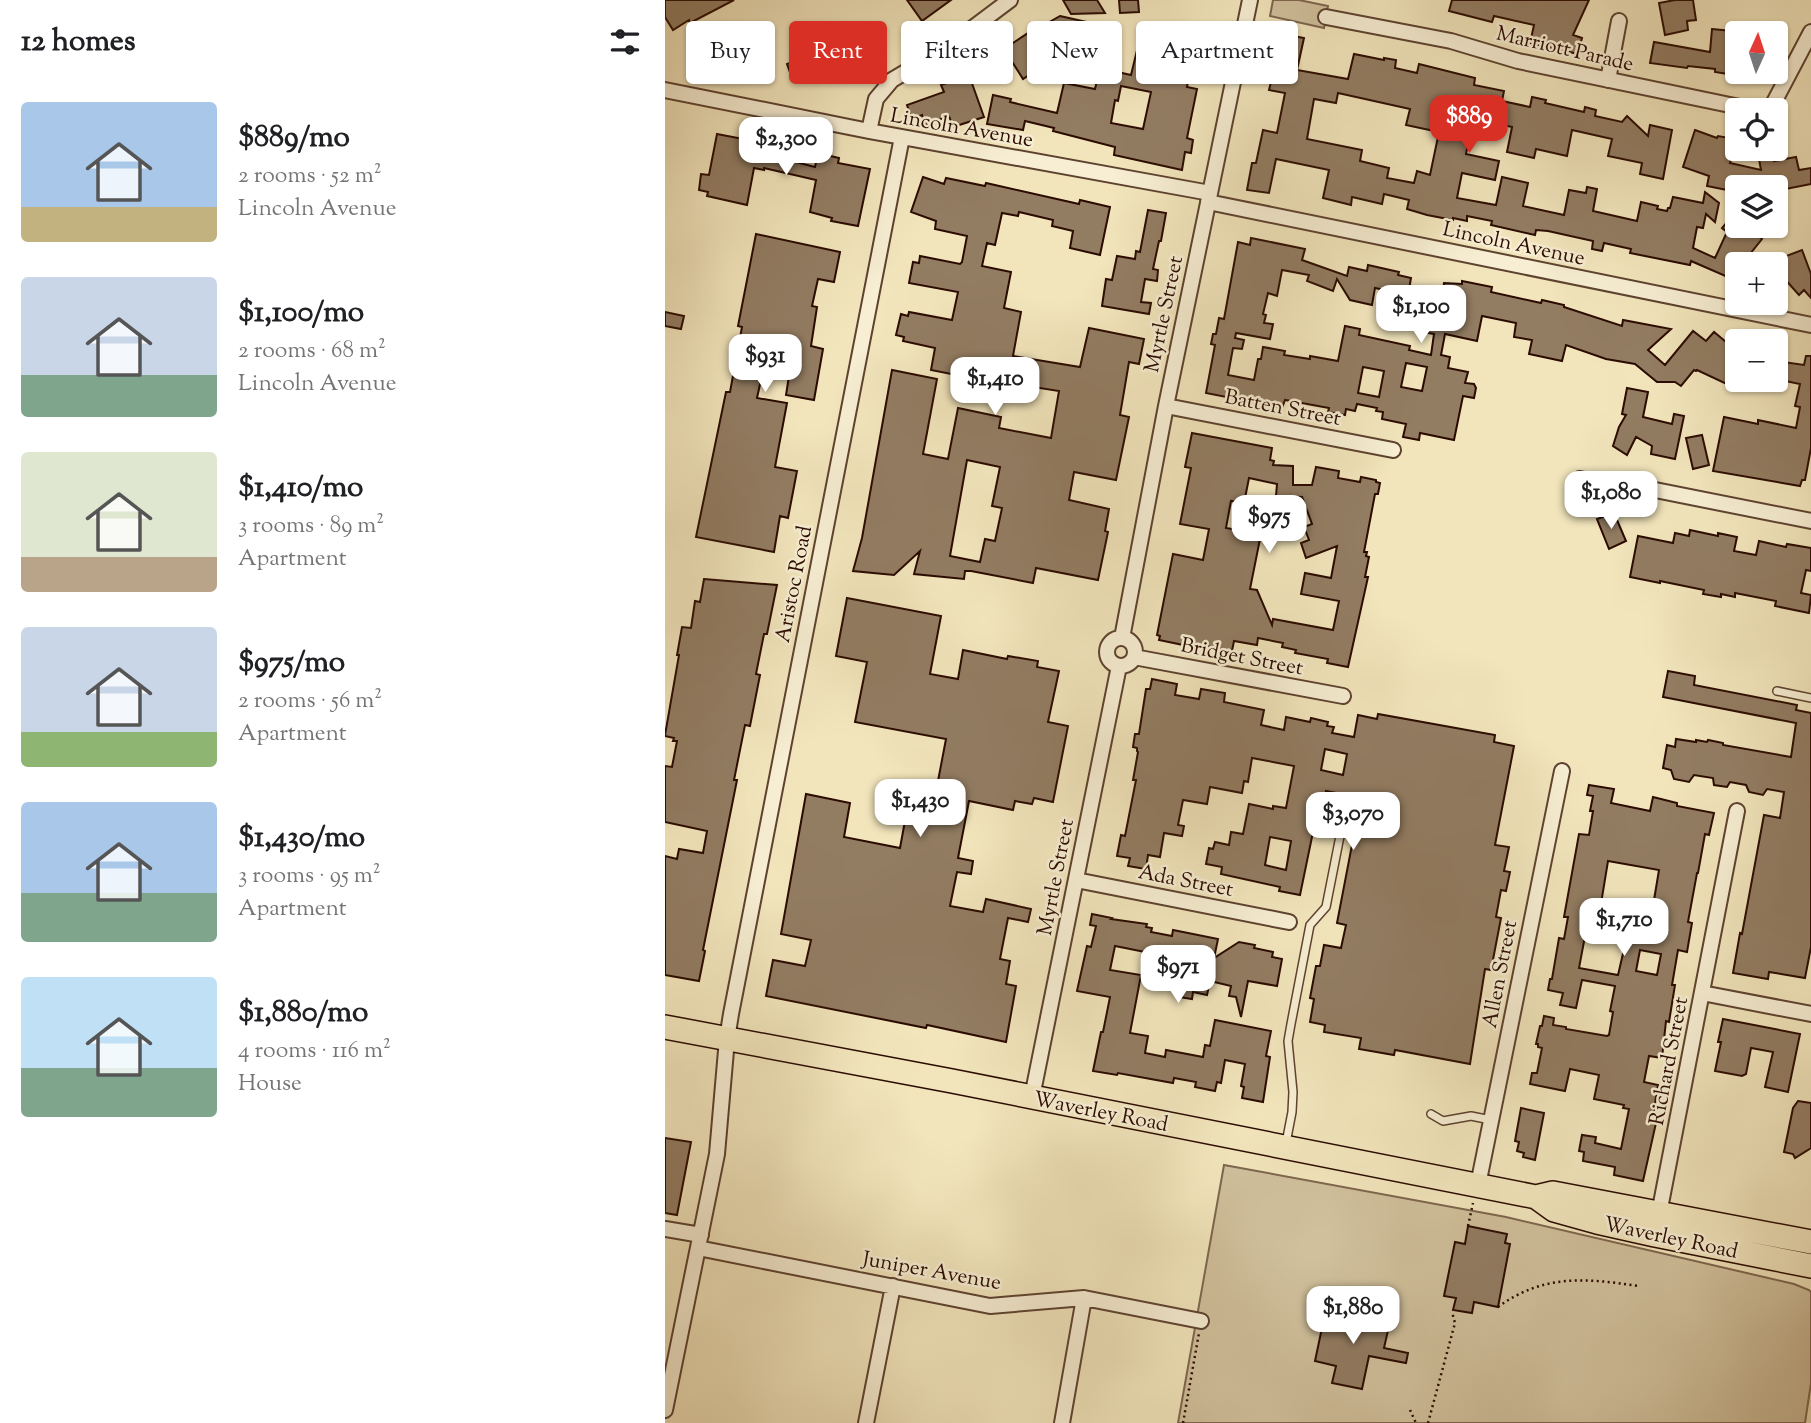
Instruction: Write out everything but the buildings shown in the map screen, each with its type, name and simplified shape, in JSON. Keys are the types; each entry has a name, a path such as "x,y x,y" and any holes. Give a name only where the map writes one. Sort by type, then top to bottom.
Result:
{"main road":[{"name":"Waverley Road","path":"665,1027 1286,1147 1476,1194 1536,1197 1553,1193 1811,1266"},
{"name":"Waverley Road","path":"1657,1224 1811,1242"}],"street":[{"path":"870,131 876,99 892,80 946,48 1010,0"},
{"name":"Myrtle Street","path":"1122,638 1165,406 1250,0"},
{"name":"Marriott Parade","path":"1326,17 1451,41 1518,61 1725,104"},
{"path":"1608,80 1619,21"},
{"path":"1776,98 1811,32"},
{"name":"Lincoln Avenue","path":"665,90 1209,198 1811,325"},
{"name":"Aristoc Road","path":"665,1410 717,1153 727,1039 902,137"},
{"name":"Batten Street","path":"1165,406 1393,450"},
{"path":"1605,480 1811,521"},
{"path":"1122,638 1133,646 1134,657 1128,664 1119,666 1110,662 1107,650 1111,642 1122,638"},
{"name":"Bridget Street","path":"1134,657 1343,696"},
{"name":"Myrtle Street","path":"1032,1097 1119,666"},
{"name":"Allen Street","path":"1476,1194 1562,771"},
{"name":"Richard Street","path":"1657,1224 1737,811"},
{"name":"Ada Street","path":"1076,880 1289,922"},
{"path":"1702,993 1811,1014"},
{"name":"Juniper Avenue","path":"665,1228 699,1242 990,1306 1084,1298 1201,1321"},
{"path":"866,1423 893,1286"},
{"path":"1062,1423 1084,1298"}],"lane":[{"path":"1579,475 1605,480"},
{"path":"1777,691 1811,698"},
{"path":"1286,1147 1293,1092 1289,1041 1291,1024 1310,925 1326,907 1341,831"},
{"path":"1431,1114 1443,1121 1471,1116 1491,1120"}],"path":[{"path":"1468,1226 1476,1194"},
{"path":"1498,1307 1532,1287 1562,1281 1597,1280 1638,1286"},
{"path":"1428,1423 1455,1323 1452,1312"},
{"path":"1183,1423 1201,1321"},
{"path":"1410,1410 1416,1423"}],"shaded area":[{"path":"1273,0 1299,0 1328,6 1324,28 1270,16"},
{"path":"1224,1165 1506,1217 1794,1284 1809,1290 1811,1383 1805,1423 1178,1423"}]}
